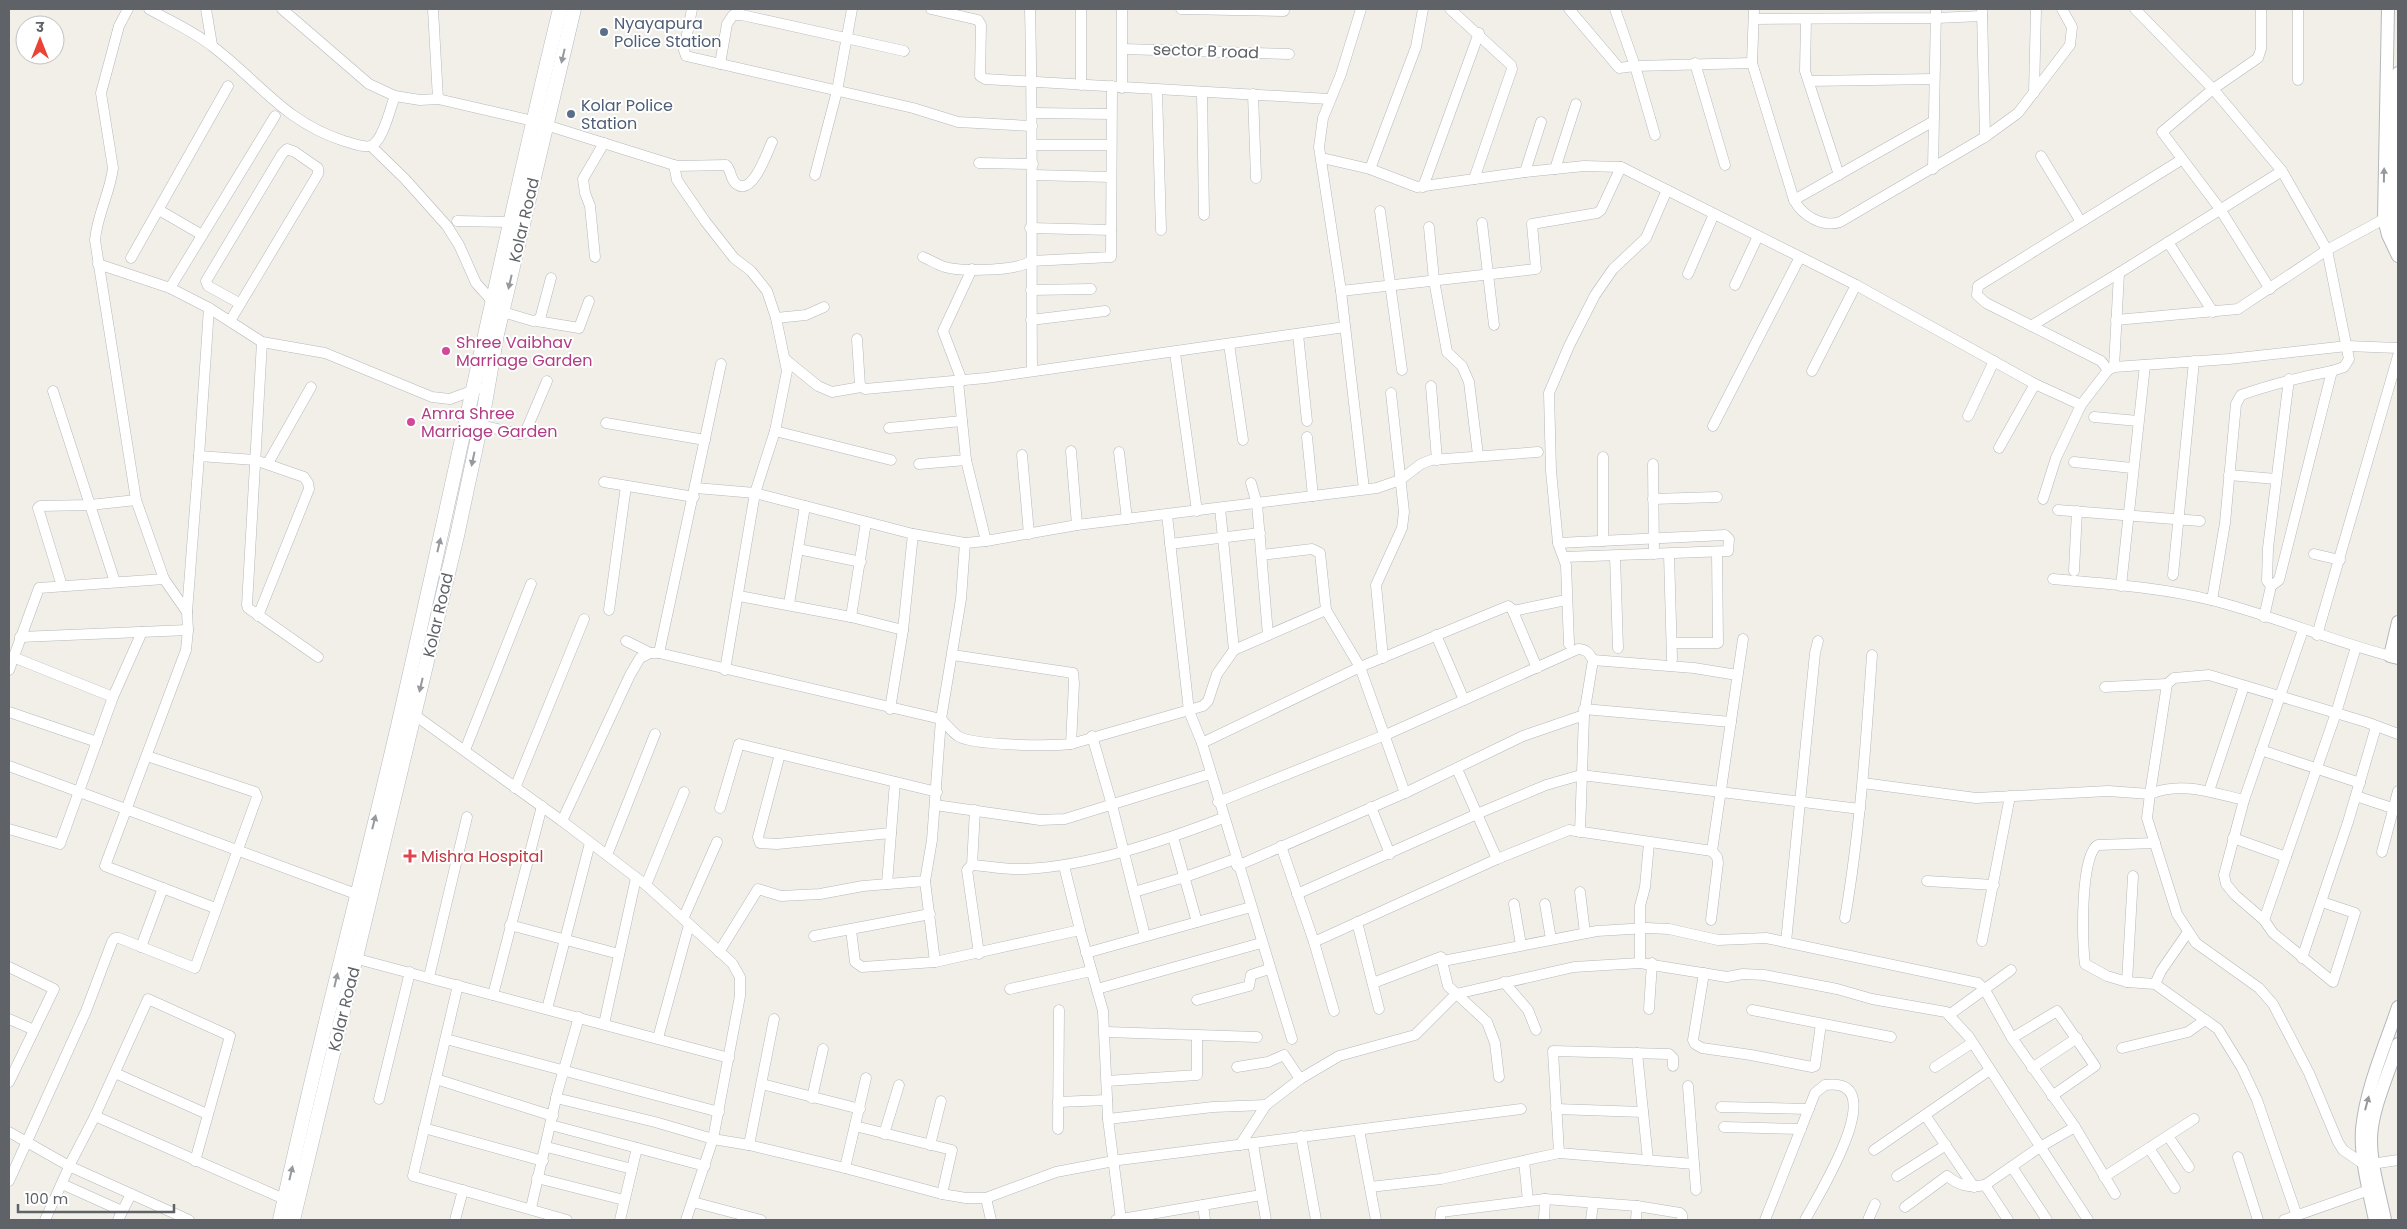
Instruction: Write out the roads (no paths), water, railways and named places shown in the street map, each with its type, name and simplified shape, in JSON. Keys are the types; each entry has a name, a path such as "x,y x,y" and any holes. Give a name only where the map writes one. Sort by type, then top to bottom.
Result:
{"main road":[{"name":"Kolar Road","path":"293,1220 357,958 509,222 540,123 569,9"},
{"name":"Kolar Road","path":"280,1220 356,894 408,711 481,425 540,123"}],"street":[{"path":"128,9 119,26 101,93 113,168 96,226 98,264 136,500 164,579 186,612"},
{"path":"149,9 212,45 284,109 304,124 362,146 371,146 379,141 395,96"},
{"path":"206,9 212,45"},
{"path":"282,9 369,84 395,96 420,100 438,99 540,123 674,165 691,167 726,165 732,180 738,185 748,186 752,183 772,142"},
{"path":"433,9 438,99"},
{"path":"692,9 684,53 686,56 913,108 958,122 1032,126"},
{"path":"815,175 837,91 852,9"},
{"path":"931,9 978,20 981,25 980,76 985,79 1032,80 1157,91 1329,99"},
{"path":"1030,9 1033,113 1033,175 1030,228 1032,370"},
{"path":"1081,85 1082,9"},
{"path":"923,257 945,267 972,270 1023,267 1031,262 1109,259 1112,255 1111,114 1122,49 1122,9"},
{"path":"1181,9 1284,11"},
{"path":"1362,9 1341,74 1329,99 1319,134 1319,147 1341,291 1364,489"},
{"path":"1370,170 1416,47 1423,9"},
{"path":"1450,9 1478,33 1511,65 1512,69 1474,179"},
{"path":"1569,9 1617,67 1623,69 1635,66 1695,63 1752,63"},
{"path":"1615,9 1635,66 1655,135"},
{"path":"2034,93 2036,9"},
{"path":"1985,137 1982,12 1806,18 1754,14 1752,63 1794,200 1805,215 1833,224 1932,169 1985,137 2018,113 2072,40 2072,27 2062,9"},
{"path":"2135,9 2213,89 2282,171 2327,250 2349,359 2344,367 2289,379 2241,395 2236,404 2225,524 2212,600"},
{"path":"2261,9 2260,55 2213,89 2162,130 2181,160 2220,210 2270,289"},
{"path":"2298,9 2298,80"},
{"path":"2388,9 2393,151"},
{"path":"1932,169 1936,14"},
{"path":"720,64 727,24 733,15 742,15 847,37 904,51"},
{"path":"1806,18 1806,71 1808,81 1838,175"},
{"path":"1423,187 1478,33"},
{"name":"sector B road","path":"1122,49 1289,54"},
{"path":"1695,63 1725,165"},
{"path":"2398,73 2390,200 2398,254"},
{"path":"1808,81 1934,79"},
{"path":"131,258 228,86"},
{"path":"1157,91 1161,230"},
{"path":"1202,92 1204,215"},
{"path":"1253,94 1256,178"},
{"path":"1555,169 1576,104"},
{"path":"1033,113 1111,114"},
{"path":"170,288 275,116"},
{"path":"1525,172 1541,122"},
{"path":"1794,200 1932,122"},
{"path":"595,257 590,206 584,193 583,179 604,143"},
{"path":"1032,145 1110,145"},
{"path":"371,146 405,179 447,226 459,245 476,283 503,312 537,321 579,328 589,301"},
{"path":"230,321 239,303 318,174 318,168 295,152 287,149 282,154 206,280 208,286 239,303"},
{"path":"2041,156 2081,222"},
{"path":"1322,158 1370,170 1417,188 1525,172 1601,165 1621,167 1856,285 2035,384 2081,405"},
{"path":"2181,160 1978,286 1977,295 1979,298 2101,361 2111,369 2347,346 2398,348"},
{"path":"979,163 1033,164"},
{"path":"674,165 677,180 705,222 734,258 752,271 767,291 776,318 786,360 787,371 775,431 755,493 725,670"},
{"path":"1341,291 1536,270 1532,224 1597,213 1601,210 1621,167"},
{"path":"2031,326 2282,171"},
{"path":"1033,175 1111,177"},
{"path":"1568,644 1564,557 1558,542 1550,452 1549,393 1569,346 1595,295 1613,269 1646,238 1667,190"},
{"path":"2390,200 2384,219 2388,236 2398,254"},
{"path":"159,210 202,236"},
{"path":"1380,211 1402,370"},
{"path":"1688,274 1714,214"},
{"path":"2116,320 2238,309 2327,250 2384,219"},
{"path":"456,221 509,222"},
{"path":"1482,223 1494,325"},
{"path":"1430,227 1434,280 1447,352 1462,366 1469,382 1478,455"},
{"path":"1030,228 1112,230"},
{"path":"1735,284 1758,236"},
{"path":"2168,242 2213,312"},
{"path":"1713,426 1800,257"},
{"path":"98,264 170,288 209,308 262,342 325,353 432,397 450,399 488,387"},
{"path":"972,270 943,331 960,381 966,460 986,541"},
{"path":"2043,499 2056,458 2081,405 2111,369 2119,273"},
{"path":"537,321 540,319 550,278"},
{"path":"1812,371 1856,285"},
{"path":"1031,290 1091,289"},
{"path":"776,318 806,315 824,307"},
{"path":"209,308 186,612 188,630 186,650 148,756 105,866 215,908"},
{"path":"1031,320 1105,311"},
{"path":"786,360 818,386 832,392 861,388 960,381 1032,370 1175,353 1345,328"},
{"path":"1298,334 1307,421"},
{"path":"856,339 861,388"},
{"path":"262,342 247,605 258,616 318,657"},
{"path":"1229,344 1243,440"},
{"path":"1175,353 1197,511"},
{"path":"2317,635 2398,356"},
{"path":"1968,416 1994,361"},
{"path":"2173,575 2194,361"},
{"path":"655,653 695,492 721,364"},
{"path":"2121,586 2144,365"},
{"path":"2264,617 2271,586 2279,580 2332,371"},
{"path":"2271,586 2267,581 2268,548 2289,379"},
{"path":"467,422 519,434 525,433 547,381"},
{"path":"1999,448 2035,384"},
{"path":"1431,386 1437,460"},
{"path":"268,463 311,388"},
{"path":"53,391 115,582"},
{"path":"1383,658 1375,592 1376,585 1402,528 1404,512 1391,393"},
{"path":"2094,417 2138,421"},
{"path":"889,428 962,421"},
{"path":"606,423 705,440"},
{"path":"775,431 891,460"},
{"path":"1307,437 1313,496"},
{"path":"1071,451 1078,525"},
{"path":"1120,452 1127,519"},
{"path":"604,482 626,486 695,492 755,493 913,534 964,542 986,541 1078,525 1377,488 1400,480 1421,464 1437,460 1478,455 1538,452"},
{"path":"1022,455 1029,534"},
{"path":"199,456 255,460 268,463 304,477 308,483 309,489 258,616"},
{"path":"1603,457 1603,542"},
{"path":"919,464 966,460"},
{"path":"2074,462 2132,468"},
{"path":"1653,464 1654,554"},
{"path":"2229,475 2276,479"},
{"path":"1251,483 1257,504 1268,635"},
{"path":"609,610 626,486"},
{"path":"1653,499 1717,498"},
{"path":"62,586 38,508 40,506 90,505 136,500"},
{"path":"789,604 805,506"},
{"path":"1220,508 1234,650"},
{"path":"2058,510 2200,520"},
{"path":"2074,571 2077,511"},
{"path":"1167,515 1190,712 1202,743 1236,862 1292,1039"},
{"path":"851,617 866,522"},
{"path":"1170,544 1260,533"},
{"path":"890,708 903,630 913,534"},
{"path":"1558,542 1728,537 1728,551 1564,557"},
{"path":"935,962 925,881 937,792 940,719 953,655 961,598 964,542"},
{"path":"798,550 861,562"},
{"path":"1262,555 1318,550 1320,553 1326,610 1360,667 1406,793"},
{"path":"1672,643 1718,643 1717,552"},
{"path":"1668,554 1672,659"},
{"path":"2314,554 2340,560"},
{"path":"1615,556 1618,648"},
{"path":"9,670 37,590 62,586 164,579"},
{"path":"2053,579 2173,592 2212,600 2317,635 2394,657 2398,622"},
{"path":"465,750 531,584"},
{"path":"739,596 789,604 903,630"},
{"path":"1513,611 1566,600"},
{"path":"1202,743 1360,667 1508,606 1513,611 1537,668"},
{"path":"626,641 655,653 940,719 959,737 1000,744 1057,746 1071,744 1092,736 1190,712 1203,706 1208,701 1217,674 1234,650 1326,610"},
{"path":"516,788 584,619"},
{"path":"20,637 188,630"},
{"path":"2303,630 2260,750 2233,838 2224,875 2226,884 2235,895 2264,920 2272,933 2333,982 2354,913 2322,902"},
{"path":"9,829 60,844 114,697 142,632"},
{"path":"1436,635 1464,700"},
{"path":"1712,851 1743,639"},
{"path":"1786,942 1815,653 1818,641"},
{"path":"2264,920 2315,768 2336,713 2356,647"},
{"path":"1218,802 1385,735 1578,649 1583,649 1589,653 1593,660 1584,712 1580,832"},
{"path":"562,821 638,660 655,653"},
{"path":"953,655 1073,673 1071,744"},
{"path":"1845,918 1853,872 1863,783 1872,655"},
{"path":"13,657 114,697"},
{"path":"1593,660 1694,668 1737,675"},
{"path":"2105,687 2167,684 2174,678 2209,675 2280,695 2398,734"},
{"path":"2167,684 2147,818 2177,914 2196,943 2259,988 2272,1004 2309,1073 2338,1142 2344,1150 2369,1164 2398,1160"},
{"path":"2209,791 2244,686"},
{"path":"408,711 542,806 646,885 732,963 740,977 740,996 719,1112 713,1139 686,1220"},
{"path":"9,712 97,742"},
{"path":"1134,892 1236,862 1281,846 1406,793 1523,736 1584,712 1731,722"},
{"path":"2302,958 2356,796 2376,727"},
{"path":"607,855 655,734"},
{"path":"1092,736 1112,805 1145,936"},
{"path":"720,808 739,744 937,792"},
{"path":"2260,750 2360,783"},
{"path":"780,754 758,837 760,843 777,844 891,833"},
{"path":"9,1181 86,1011 112,942 115,938 119,938 195,968 215,908 239,850 257,794 148,756"},
{"path":"9,766 356,894"},
{"path":"1457,769 1497,859"},
{"path":"935,805 1040,820 1065,819 1210,774"},
{"path":"1296,894 1546,785 1581,775 1860,809"},
{"path":"888,884 895,782"},
{"path":"1863,783 1976,798 2108,791 2150,794 2162,789 2188,788 2244,800"},
{"path":"2382,852 2396,809 2398,791"},
{"path":"646,885 684,792"},
{"path":"1982,941 2010,796"},
{"path":"2356,796 2396,809"},
{"path":"492,996 542,806"},
{"path":"1371,807 1390,854"},
{"path":"975,810 972,865 967,870 979,954"},
{"path":"429,977 467,817"},
{"path":"972,865 1023,870 1064,866 1173,837 1224,818"},
{"path":"1314,942 1497,859 1569,830 1712,851 1717,856 1718,863 1711,920"},
{"path":"1173,837 1198,922"},
{"path":"2233,838 2286,857"},
{"path":"658,1038 686,922 717,842"},
{"path":"547,1009 590,843"},
{"path":"1640,963 1640,906 1645,887 1650,843"},
{"path":"2155,843 2098,845 2092,850 2086,869 2082,945 2085,964 2107,976 2127,982 2155,984 2218,1029 2249,1084 2297,1216"},
{"path":"1281,846 1314,942 1334,1011"},
{"path":"1064,866 1103,1011 1106,1032 1108,1119 1119,1220 1261,1195"},
{"path":"2127,982 2134,876"},
{"path":"604,1024 636,878"},
{"path":"719,952 758,889 781,896 820,894 864,886 925,881"},
{"path":"1927,881 1994,886"},
{"path":"141,947 163,888"},
{"path":"1580,892 1585,934"},
{"path":"1514,904 1522,945"},
{"path":"1546,904 1551,939"},
{"path":"1086,953 1250,908"},
{"path":"814,936 930,914"},
{"path":"1357,922 1379,1009"},
{"path":"510,925 619,954"},
{"path":"1443,961 1585,934 1640,928 1669,929 1718,940 1755,937 1786,942 1975,982 1985,990 2012,1038 2075,1127 2115,1194"},
{"path":"851,930 855,962 862,967 935,962 979,954 1080,930"},
{"path":"2155,984 2161,971 2188,932"},
{"path":"1097,989 1261,943"},
{"path":"342,954 492,996 729,1058"},
{"path":"1373,983 1440,957 1443,961 1448,986 1487,1022 1495,1043 1499,1077"},
{"path":"1649,1009 1652,963"},
{"path":"1240,1145 1266,1105 1304,1076 1339,1056 1415,1035 1456,994 1574,967 1652,963 1727,978 1743,974 1764,975 1837,989 1872,999 1946,1012 1972,1043 2088,1220"},
{"path":"9,967 54,989 34,1030 12,1064 9,1082"},
{"path":"1198,1000 1249,986 1252,975 1269,969"},
{"path":"1949,1015 2011,970"},
{"path":"1010,989 1091,971"},
{"path":"379,1099 410,972"},
{"path":"1704,973 1693,1040 1695,1044 1702,1048 1812,1067 1815,1066 1821,1024"},
{"path":"1504,982 1528,1010 1536,1030"},
{"path":"458,985 413,1176 531,1208 565,1220"},
{"path":"45,1220 147,1001 150,999 230,1036 195,1161"},
{"path":"2385,1220 2362,1143 2364,1116 2398,1007"},
{"path":"1058,1129 1059,1010"},
{"path":"1752,1010 1891,1037"},
{"path":"2012,1038 2057,1011 2077,1038 2095,1066 2052,1096"},
{"path":"531,1208 537,1178 543,1162 556,1098 579,1018"},
{"path":"9,1019 34,1030"},
{"path":"749,1145 774,1019"},
{"path":"2122,1048 2188,1032 2205,1020"},
{"path":"1106,1032 1257,1037"},
{"path":"1107,1080 1197,1075 1197,1036"},
{"path":"2032,1068 2077,1038"},
{"path":"446,1039 719,1112"},
{"path":"1935,1067 1972,1043"},
{"path":"2375,1220 2369,1190 2372,1126 2398,1044"},
{"path":"812,1098 823,1049"},
{"path":"1559,1153 1553,1051 1668,1054 1674,1058 1674,1066"},
{"path":"1637,1053 1648,1160"},
{"path":"1237,1066 1268,1062 1284,1055 1304,1076"},
{"path":"1874,1150 1990,1070"},
{"path":"115,1073 207,1114"},
{"path":"845,1168 866,1078"},
{"path":"436,1079 552,1121 637,1148 704,1166"},
{"path":"762,1084 860,1109"},
{"path":"884,1134 899,1085"},
{"path":"1765,1220 1815,1093 1825,1085 1838,1085 1851,1095 1855,1102 1852,1125 1805,1220"},
{"path":"1688,1086 1696,1190"},
{"path":"556,1098 655,1122 713,1139 749,1145 942,1194 966,1198 986,1198 1056,1172 1113,1162 1301,1136 1521,1109"},
{"path":"1058,1102 1108,1100"},
{"path":"930,1145 942,1101"},
{"path":"1108,1119 1213,1107 1266,1105"},
{"path":"1721,1107 1809,1109"},
{"path":"1556,1110 1643,1112"},
{"path":"1925,1115 1974,1187"},
{"path":"95,1116 284,1199"},
{"path":"2104,1176 2194,1119"},
{"path":"856,1126 952,1150 942,1194"},
{"path":"1724,1127 1801,1129"},
{"path":"1904,1207 1947,1176 1956,1183 1974,1187 1985,1185 2040,1147 2075,1127"},
{"path":"424,1128 543,1162"},
{"path":"1359,1130 1376,1220"},
{"path":"9,1132 69,1166 189,1220"},
{"path":"1301,1136 1316,1220"},
{"path":"2168,1136 2189,1167"},
{"path":"1253,1144 1266,1220"},
{"path":"1897,1176 1946,1145"},
{"path":"546,1147 632,1170"},
{"path":"620,1220 637,1148"},
{"path":"2149,1148 2175,1188"},
{"path":"1370,1187 1442,1179 1559,1153 1694,1164"},
{"path":"2238,1157 2258,1220"},
{"path":"1524,1161 1528,1201"},
{"path":"2012,1167 2047,1220"},
{"path":"537,1178 624,1200"},
{"path":"62,1184 120,1215 131,1194"},
{"path":"1985,1185 2008,1220"},
{"path":"455,1220 463,1190"},
{"path":"2284,1220 2369,1190"},
{"path":"986,1198 991,1220"},
{"path":"1544,1220 1545,1199"},
{"path":"1440,1220 1441,1212 1545,1199 1637,1206 1682,1213 1682,1220"},
{"path":"693,1202 761,1220"},
{"path":"1592,1220 1593,1204"},
{"path":"1868,1220 1875,1204"},
{"path":"1203,1205 1206,1220"},
{"path":"1636,1220 1637,1206"}],"place":[{"name":"Nyayapura Police Station","path":"604,32"},
{"name":"Kolar Police Station","path":"571,114"},
{"name":"Shree Vaibhav Marriage Garden","path":"446,351"},
{"name":"Amra Shree Marriage Garden","path":"411,422"},
{"name":"Mishra Hospital","path":"410,856"}]}
